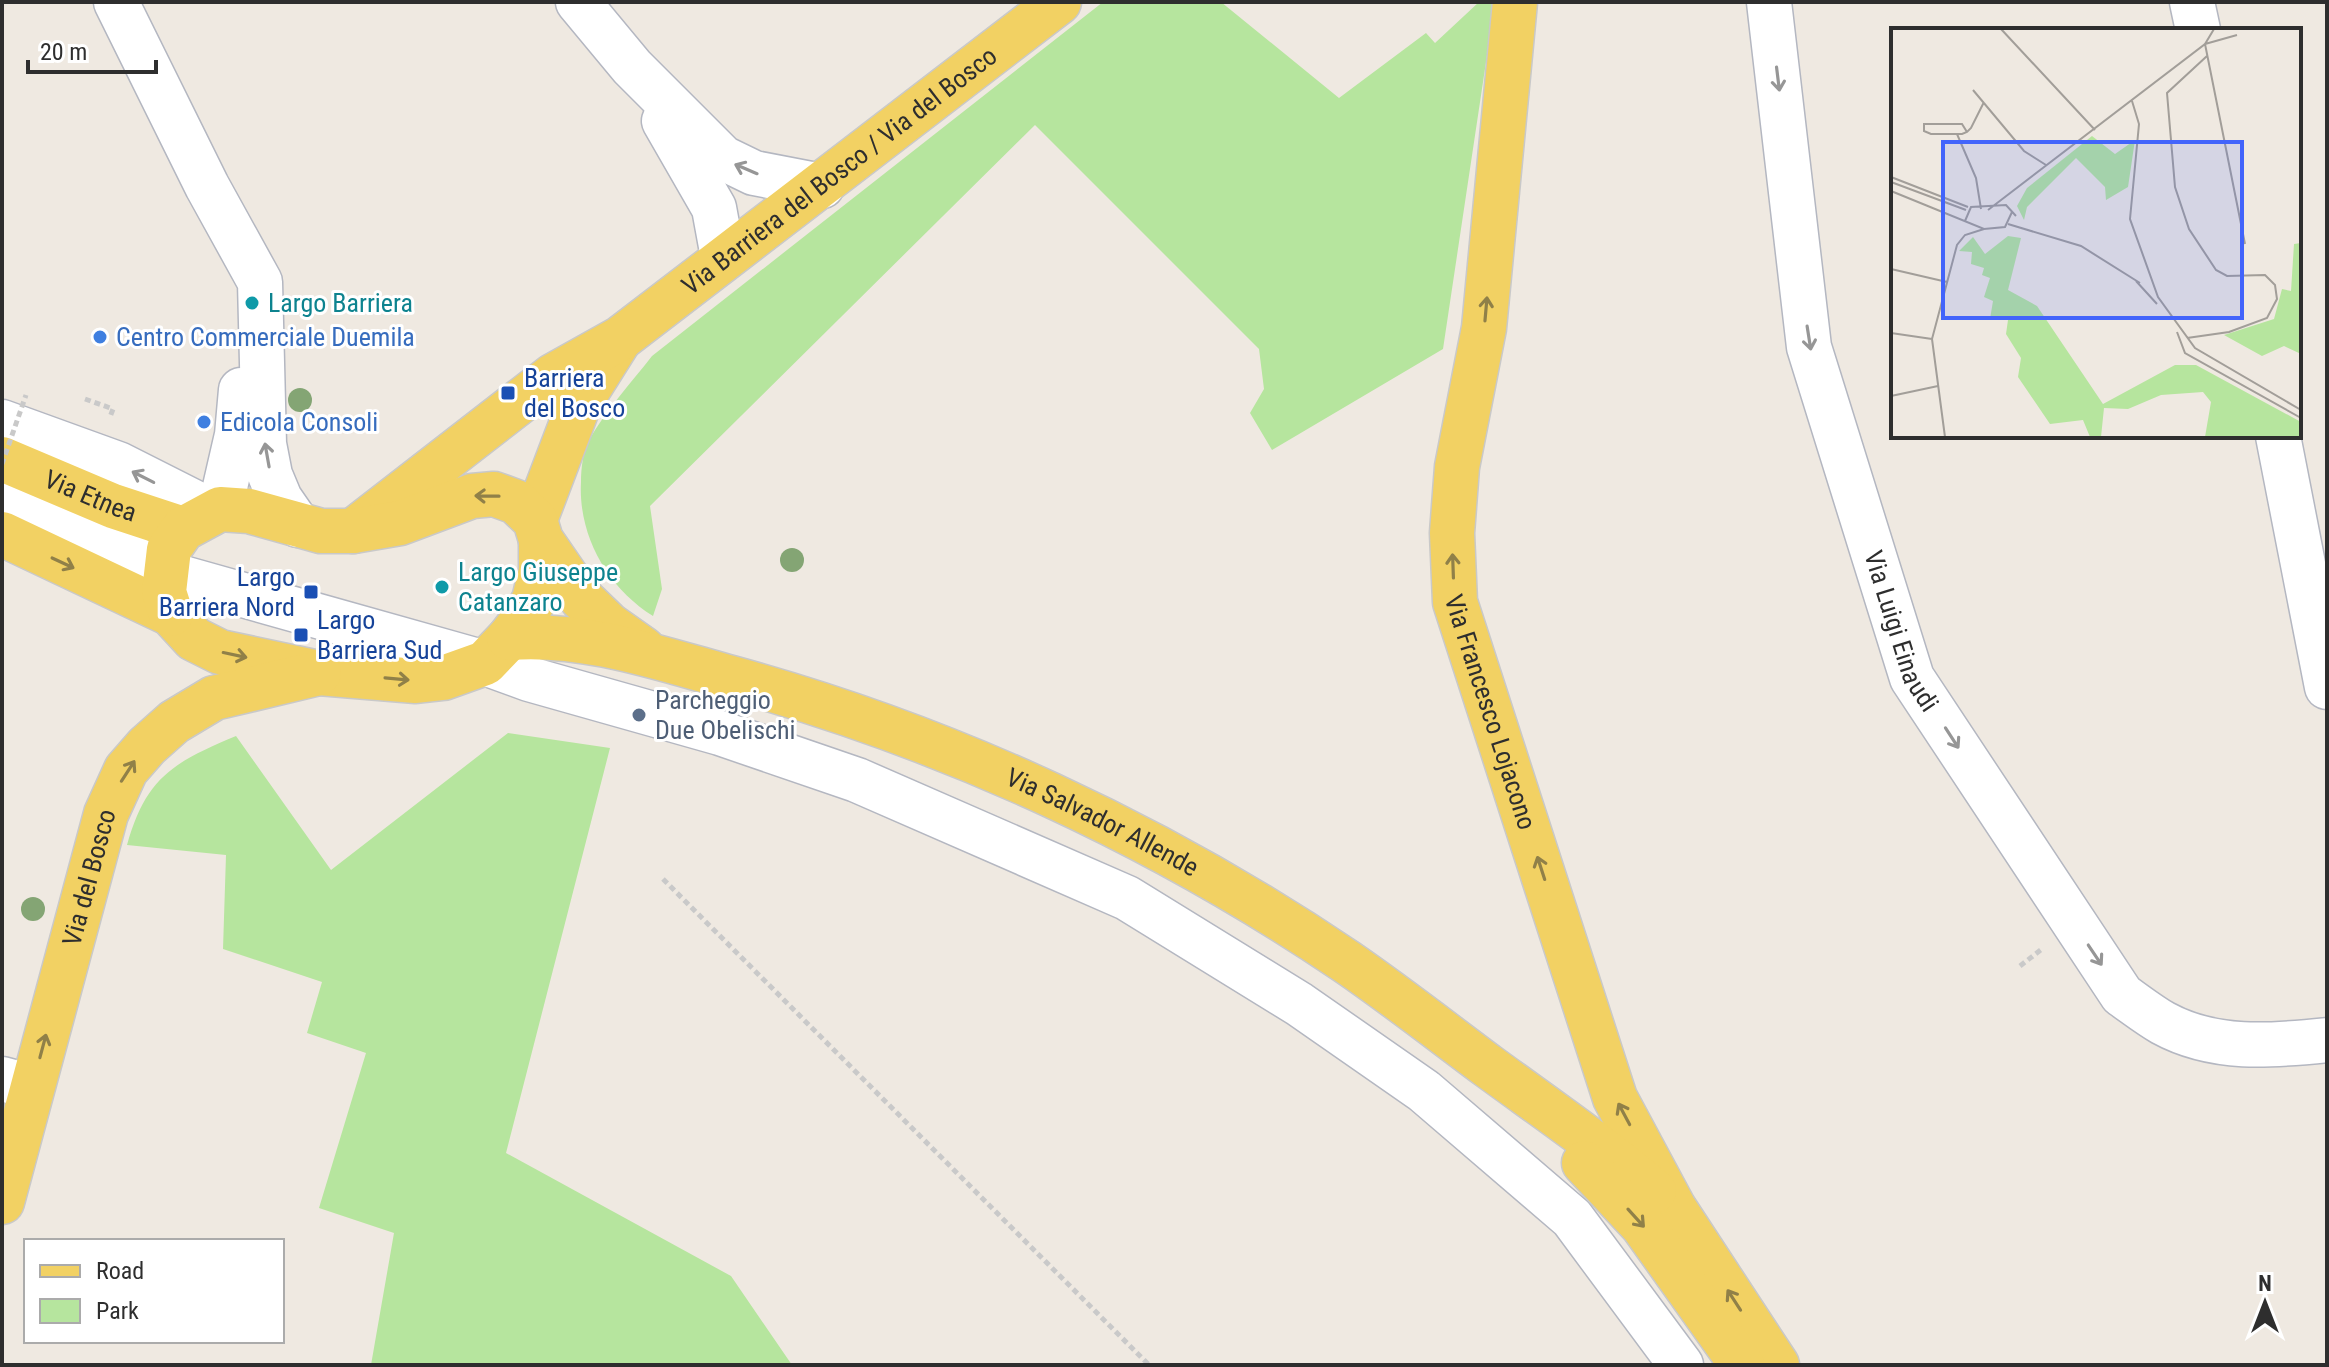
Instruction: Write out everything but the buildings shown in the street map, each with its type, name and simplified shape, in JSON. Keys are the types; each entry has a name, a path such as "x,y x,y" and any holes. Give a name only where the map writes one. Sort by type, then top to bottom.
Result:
{"main road":[{"name":"Via Barriera del Bosco / Via del Bosco","path":"621,338 1059,2"},
{"name":"Via Francesco Lojacono","path":"1515,2 1484,328 1457,467 1452,533 1455,602 1615,1098 1674,1208 1777,1365"},
{"path":"497,650 522,621 534,600 541,571 538,530 579,404 621,338"},
{"path":"353,531 553,376 621,338"},
{"name":"Via Etnea","path":"2,461 113,506 205,517 249,511 321,531 353,531 400,523 472,496 494,494 516,502 538,530"},
{"path":"205,517 169,549 168,594 194,639 220,652 319,673 416,681 443,678 497,650 545,635 654,656"},
{"path":"538,530 581,598 609,625 654,656"},
{"path":"2,534 125,592 168,594"},
{"name":"Via Salvador Allende","path":"654,656 801,697 898,731 1078,807 1201,871 1347,962 1506,1080"},
{"name":"Via del Bosco","path":"2,1202 17,1083 106,814 126,770 174,722 214,698 319,673"},
{"path":"1506,1080 1605,1150 1674,1208"},
{"path":"1506,1080 1643,1226 1742,1365"}],"street":[{"path":"116,2 207,186 260,282 264,444 270,475 280,499 298,525"},
{"path":"578,2 632,67 723,158 754,173 822,186"},
{"name":"Via Luigi Einaudi","path":"1769,2 1809,347 1912,678 2122,995 2164,1024 2213,1042 2272,1046 2327,1040"},
{"path":"2192,2 2198,28"},
{"path":"632,67 714,208 723,257"},
{"path":"14,408 118,464 205,517 237,435 245,292 207,186"},
{"path":"2278,438 2327,687"},
{"path":"2,495 168,594 497,650 529,679 720,733 857,780 1127,898 1299,1004 1424,1091 1572,1218 1681,1365"}],"path":[{"path":"2,461 14,408"},
{"path":"663,879 1149,1365"}],"green space":[{"path":"1103,2 1221,2 1339,98 1426,33 1435,43 1479,2 1495,2 1443,349 1272,450 1250,413 1264,389 1259,349 1035,125 650,506 662,589 653,616 637,604 622,591 599,559 581,502 585,450 611,407 652,356"},
{"path":"508,733 610,748 506,1153 731,1276 792,1365 371,1365 394,1233 319,1208 366,1053 307,1033 322,982 223,949 226,855 127,845 143,803 165,775 195,754 236,736 331,870"}],"place":[{"name":"Largo Barriera","path":"252,303"},
{"name":"Centro Commerciale Duemila","path":"100,337"},
{"name":"Barriera del Bosco","path":"508,393"},
{"name":"Edicola Consoli","path":"204,422"},
{"name":"Largo Giuseppe Catanzaro","path":"442,587"},
{"name":"Largo Barriera Nord","path":"311,592"},
{"name":"Largo Barriera Sud","path":"301,635"},
{"name":"Parcheggio Due Obelischi","path":"639,715"}]}
